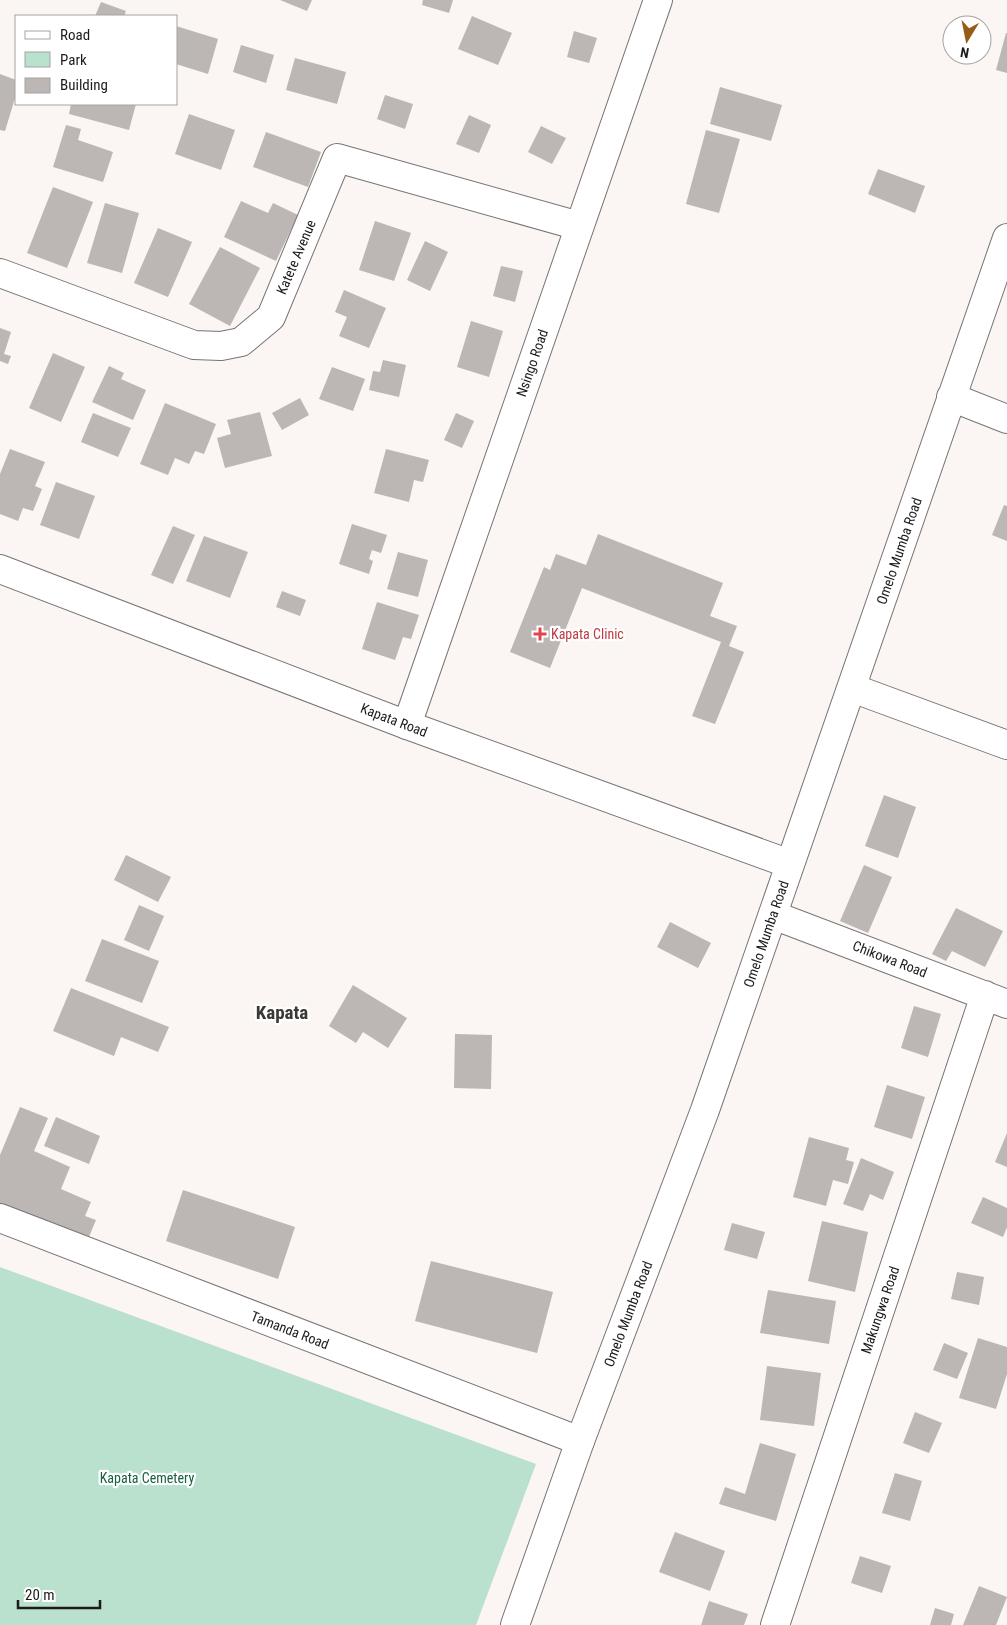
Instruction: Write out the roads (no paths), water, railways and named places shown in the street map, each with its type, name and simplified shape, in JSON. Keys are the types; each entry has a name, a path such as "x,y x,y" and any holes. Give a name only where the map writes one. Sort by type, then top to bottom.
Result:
{"street":[{"name":"Nsingo Road","path":"407,726 658,0"},
{"name":"Katete Avenue","path":"0,273 194,345 221,346 241,342 271,317 338,158 579,226"},
{"name":"Omelo Mumba Road","path":"515,1625 580,1441 705,1110 1007,238"},
{"path":"951,397 1007,419"},
{"name":"Kapata Road","path":"0,569 407,726 790,864"},
{"path":"852,688 1007,745"},
{"name":"Chikowa Road","path":"773,915 996,1000"},
{"name":"Makungwa Road","path":"775,1625 996,1000"},
{"name":"Tamanda Road","path":"0,1218 580,1441"}],"place":[{"name":"Kapata Clinic","path":"540,634"}],"district":[{"name":"Kapata","path":"282,1012"}],"park label":[{"name":"Kapata Cemetery","path":"147,1478"}]}
